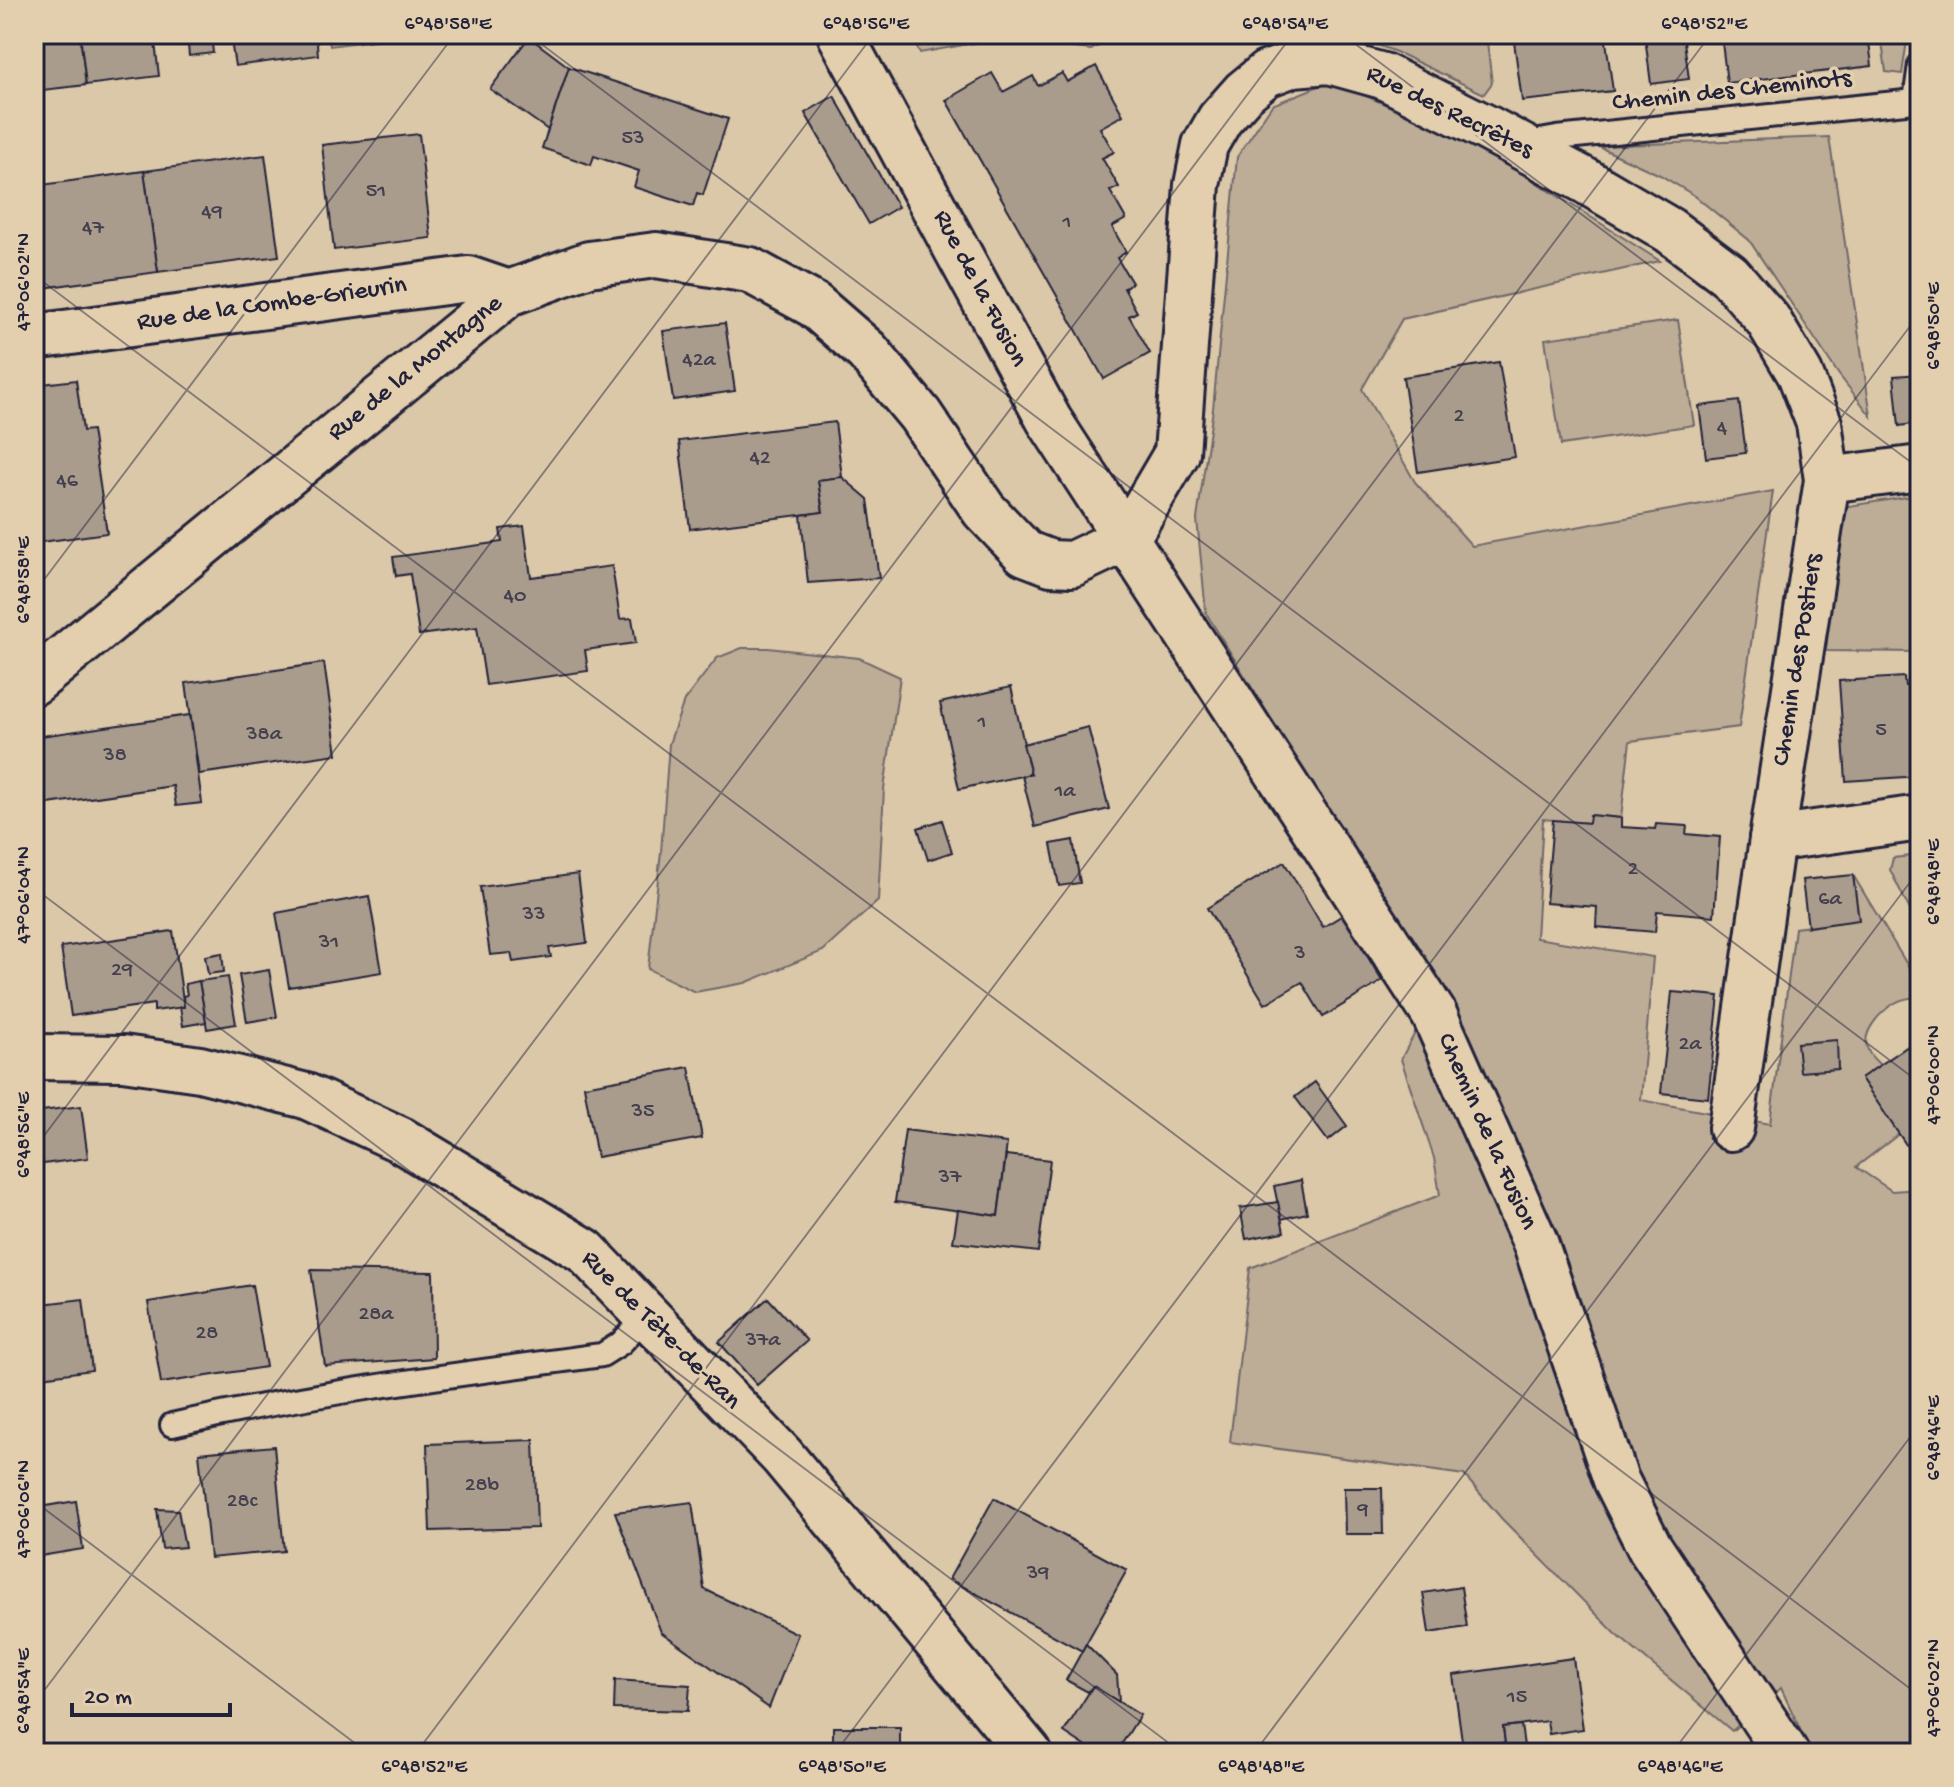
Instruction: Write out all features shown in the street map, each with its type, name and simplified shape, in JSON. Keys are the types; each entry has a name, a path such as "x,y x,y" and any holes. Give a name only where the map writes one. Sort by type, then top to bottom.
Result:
{"street":[{"name":"Rue de la Fusion","path":"840,34 1049,420 1127,538"},
{"name":"Rue des Recrêtes","path":"1127,538 1177,453 1197,185 1205,145 1220,119 1244,92 1266,74 1293,64 1329,61 1383,76 1584,180 1669,230 1729,275 1768,320 1800,374 1819,423 1827,480"},
{"name":"Rue de la Montagne","path":"34,682 509,293 589,264 656,255 750,270 814,305 867,351 920,415 984,510 1025,553 1051,563 1072,564 1127,538"},
{"name":"Rue de la Combe-Grieurin","path":"34,337 468,279 509,293"},
{"path":"1827,480 1920,468"},
{"name":"Chemin des Postiers","path":"1731,1128 1827,480"},
{"name":"Chemin de la Fusion","path":"1127,538 1434,1014 1535,1242 1616,1480 1650,1548 1786,1753"},
{"path":"1772,839 1920,818"},
{"name":"Rue de Tête-de-Ran","path":"34,1057 123,1058 200,1069 306,1096 401,1140 585,1251 782,1456 1029,1753"}],"lane":[{"name":"Chemin des Cheminots","path":"1518,145 1557,138 1915,101 1920,64"},
{"path":"172,1425 234,1410 429,1378 602,1355 621,1343 647,1315"}],"shaded area":[{"path":"328,34 420,34 330,46"},
{"path":"909,34 1121,34 1091,50 996,39 920,53"},
{"path":"1348,34 1486,34 1492,83 1484,94 1396,52"},
{"path":"1881,34 1908,34 1902,74 1886,72"},
{"path":"1331,81 1471,141 1660,261 1402,319 1362,389 1415,482 1472,546 1773,491 1739,727 1630,741 1621,818 1591,815 1589,823 1543,819 1536,938 1653,957 1641,1100 1770,1124 1795,928 1858,920 1853,875 1920,986 1920,996 1901,1000 1889,1007 1869,1030 1866,1043 1880,1065 1861,1078 1899,1134 1856,1167 1892,1191 1920,1189 1920,1753 1811,1753 1781,1688 1732,1731 1616,1634 1502,1519 1464,1475 1230,1442 1250,1268 1440,1195 1434,1158 1401,1059 1438,990 1206,613 1197,519 1213,409 1237,157 1272,105"},
{"path":"1829,137 1871,416 1839,375 1749,240 1695,196 1660,175 1597,146"},
{"path":"1678,320 1694,425 1561,445 1545,339"},
{"path":"1920,495 1920,652 1826,651 1842,507"},
{"path":"742,648 859,658 900,677 884,789 878,901 823,951 745,983 695,992 648,969 669,744 684,701 717,658"},
{"path":"1920,855 1920,930 1890,870 1893,858"}],"building":[{"path":"34,34 80,34 86,85 34,91"},
{"path":"80,34 154,34 159,76 86,85"},
{"path":"187,34 211,34 213,53 189,56"},
{"path":"230,34 316,34 318,55 235,66"},
{"path":"1513,34 1605,34 1613,91 1522,101"},
{"path":"1683,34 1689,79 1651,84 1645,37"},
{"path":"1721,34 1868,34 1872,66 1727,83"},
{"path":"529,37 569,67 548,130 490,89"},
{"path":"1096,66 1123,115 1100,128 1114,152 1102,158 1119,187 1110,191 1126,219 1112,227 1126,252 1117,258 1132,283 1124,288 1137,312 1129,316 1150,353 1104,379 946,100 992,73 1003,92 1033,76 1038,86 1062,73 1067,82"},
{"path":"569,67 728,119 703,195 697,193 693,206 634,187 639,171 594,156 591,165 542,148"},
{"path":"834,96 898,207 869,224 805,113"},
{"path":"419,134 431,238 334,250 322,145"},
{"path":"265,155 279,256 158,272 144,171"},
{"path":"144,171 158,272 35,289 34,186"},
{"path":"725,323 735,391 673,400 663,331"},
{"path":"1499,362 1515,457 1418,472 1403,377"},
{"path":"1920,374 1920,423 1899,426 1894,376"},
{"path":"76,380 83,431 92,430 107,533 34,543 34,385"},
{"path":"1739,401 1746,453 1706,458 1699,406"},
{"path":"835,422 842,477 818,480 823,512 690,529 679,441"},
{"path":"842,477 868,499 879,578 808,583 801,515 823,512 818,480"},
{"path":"524,526 531,577 612,566 620,619 632,618 636,643 585,650 588,671 486,685 477,627 419,635 410,574 396,576 393,557 502,542 500,529"},
{"path":"324,663 337,754 199,774 186,683"},
{"path":"1904,677 1905,686 1920,685 1920,776 1846,781 1839,681"},
{"path":"1011,687 1031,774 959,789 940,703"},
{"path":"190,715 202,803 176,806 173,786 34,806 34,737"},
{"path":"1088,727 1109,809 1035,827 1022,776 1031,774 1023,744"},
{"path":"1590,815 1621,818 1621,827 1655,829 1656,824 1687,826 1686,834 1720,837 1714,916 1657,911 1655,932 1596,927 1597,907 1546,903 1553,820 1589,823"},
{"path":"942,820 952,852 928,860 918,828"},
{"path":"1073,840 1080,883 1059,886 1051,844"},
{"path":"1284,862 1323,927 1343,915 1382,981 1323,1017 1302,982 1265,1004 1207,908"},
{"path":"578,874 587,943 549,948 551,957 513,962 511,953 490,955 480,887"},
{"path":"1853,875 1859,920 1808,927 1802,880"},
{"path":"369,896 382,972 289,987 276,913"},
{"path":"173,931 184,1007 154,1011 154,1004 71,1016 61,947"},
{"path":"222,953 224,972 208,974 205,956"},
{"path":"269,970 277,1017 247,1022 239,975"},
{"path":"228,977 236,1024 207,1029 199,981"},
{"path":"199,981 206,1022 183,1026 180,1007 184,1007 183,996 187,995 185,984"},
{"path":"1672,992 1719,996 1708,1098 1661,1093"},
{"path":"1920,1038 1920,1137 1907,1146 1861,1078"},
{"path":"1837,1040 1838,1069 1800,1072 1797,1043"},
{"path":"689,1067 702,1138 597,1157 584,1086"},
{"path":"1315,1082 1347,1126 1328,1141 1295,1097"},
{"path":"81,1106 88,1158 35,1165 34,1112"},
{"path":"905,1130 1007,1143 998,1216 895,1202"},
{"path":"1006,1155 1050,1160 1038,1252 953,1242 958,1210 998,1216"},
{"path":"1301,1180 1307,1213 1281,1219 1274,1186"},
{"path":"1278,1202 1284,1232 1246,1239 1240,1208"},
{"path":"311,1270 433,1272 434,1358 325,1366"},
{"path":"252,1285 266,1367 161,1383 148,1302"},
{"path":"768,1298 807,1341 757,1385 719,1342"},
{"path":"83,1299 92,1370 34,1378 34,1305"},
{"path":"534,1440 537,1528 430,1531 427,1444"},
{"path":"274,1446 284,1551 210,1558 199,1453"},
{"path":"1344,1488 1382,1488 1383,1534 1345,1534"},
{"path":"994,1498 1127,1570 1082,1651 949,1579"},
{"path":"76,1501 83,1549 34,1557 34,1508"},
{"path":"692,1502 704,1589 798,1634 769,1708 661,1632 615,1512"},
{"path":"157,1509 178,1510 185,1547 162,1549"},
{"path":"1461,1587 1467,1627 1429,1633 1423,1593"},
{"path":"1086,1644 1117,1675 1119,1702 1093,1686 1088,1692 1066,1680"},
{"path":"1573,1658 1583,1729 1549,1734 1547,1721 1503,1727 1505,1743 1463,1748 1453,1675"},
{"path":"615,1680 690,1685 688,1711 614,1709"},
{"path":"1093,1686 1140,1715 1116,1753 1096,1753 1064,1732"},
{"path":"1521,1725 1525,1753 1464,1753 1463,1748 1505,1743 1503,1727"},
{"path":"833,1727 900,1727 900,1753 833,1753"}]}
